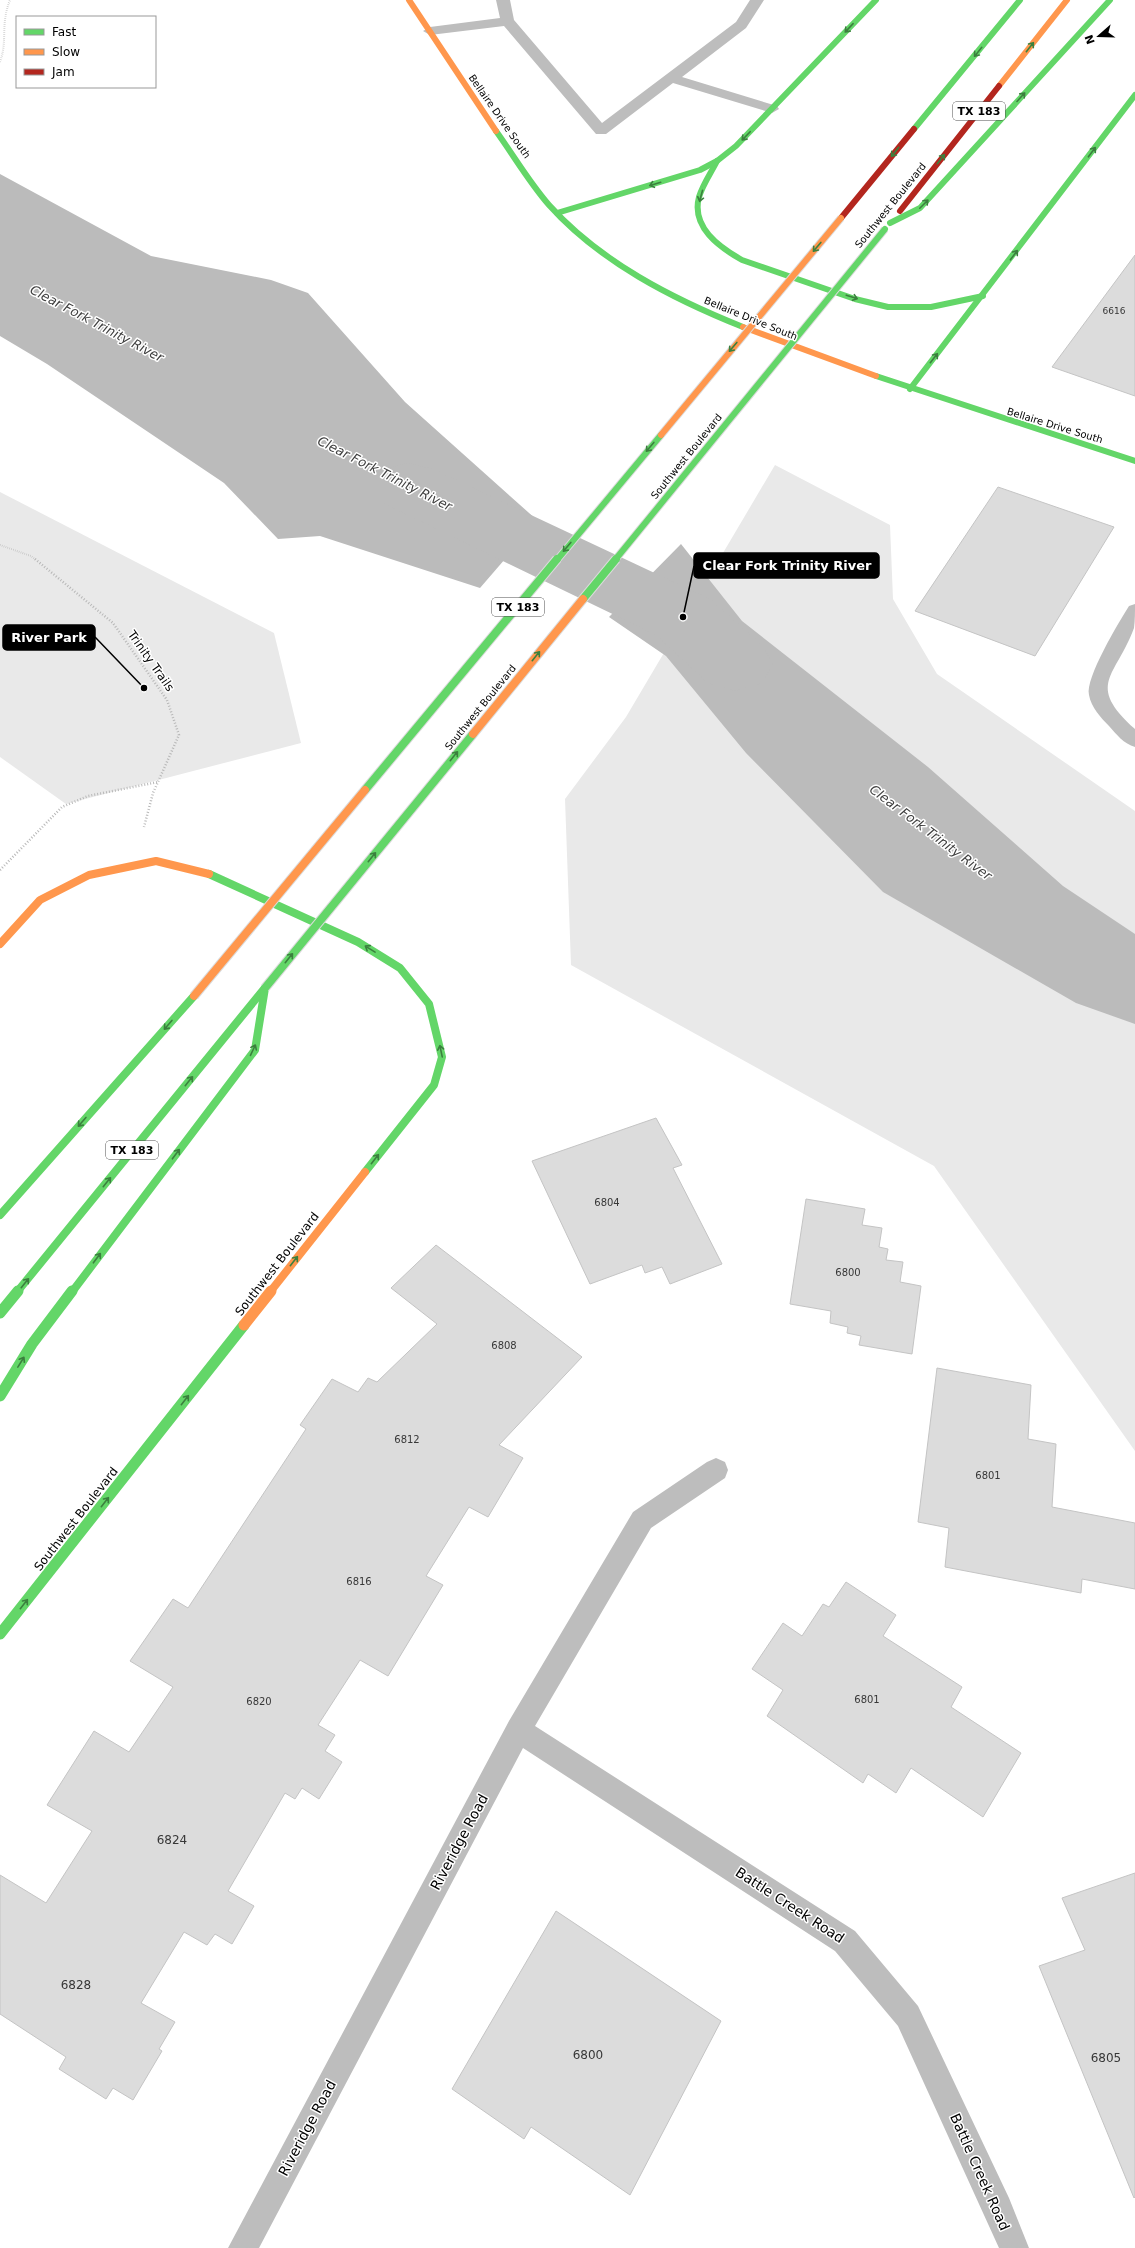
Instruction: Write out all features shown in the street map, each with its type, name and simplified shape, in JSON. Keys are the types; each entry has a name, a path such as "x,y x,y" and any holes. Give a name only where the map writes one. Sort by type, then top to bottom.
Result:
{"main road":[{"name":"Bellaire Drive South","path":"409,0 476,103 534,184 557,213 600,250 676,298 715,317 910,389 1135,461"},
{"path":"557,213 684,175 717,161 736,146 876,0"},
{"name":"TX 183","path":"0,1215 194,996 842,218 1020,0"},
{"name":"Southwest Boulevard","path":"0,1313 888,226 1067,0"},
{"path":"888,226 920,208 1110,0"},
{"path":"910,389 983,296 1135,95"},
{"path":"717,161 700,194 698,209 702,222 711,238 727,252 750,264 874,304 898,308 924,309 983,296"},
{"name":"Southwest Boulevard","path":"0,944 40,900 89,876 156,861 208,874 358,942 400,968 429,1004 442,1057 434,1085 0,1634"},
{"path":"0,1396 32,1344 255,1050 265,988"}],"street":[{"path":"503,0 506,20 601,131 741,25 757,0"},
{"path":"430,31 506,20"},
{"path":"671,78 772,109"},
{"path":"1135,610 1101,676 1098,694 1112,718 1135,740"},
{"name":"Riveridge Road","path":"243,2248 518,1730 642,1520 716,1470"},
{"name":"Battle Creek Road","path":"518,1730 846,1941 908,2016 998,2209 1014,2248"}],"path":[{"path":"0,62 2,58 1,46 3,14 10,0"},
{"name":"Trinity Trails","path":"0,545 31,556 113,623 167,700 179,735 158,782 145,818 140,864"},
{"path":"0,870 62,807 88,796 158,782"}],"shaded area":[{"path":"775,465 890,525 893,599 937,674 1135,811 1135,1451 934,1166 571,965 565,799 626,717"},
{"path":"0,492 274,633 301,743 66,804 0,757"}],"water":[{"path":"0,174 151,256 271,280 308,293 405,402 538,521 480,588 320,536 278,539 224,483 47,364 0,336"},
{"path":"681,544 742,621 928,767 1063,886 1135,934 1135,1024 1076,1003 883,892 746,753 666,656 609,617"}],"building":[{"path":"1135,255 1135,396 1052,367"},
{"path":"998,487 1114,527 1035,656 915,611"},
{"path":"656,1118 682,1165 673,1168 722,1264 670,1284 662,1267 645,1273 642,1265 590,1284 532,1161"},
{"path":"806,1199 865,1209 862,1225 882,1228 879,1247 888,1249 886,1260 903,1262 900,1282 921,1286 912,1354 859,1345 861,1336 847,1333 848,1327 830,1323 831,1311 790,1304"},
{"path":"436,1245 582,1357 499,1445 523,1458 488,1517 469,1507 426,1576 443,1585 388,1676 360,1660 318,1725 335,1735 325,1751 342,1762 319,1799 302,1788 295,1799 285,1793 228,1891 254,1906 232,1944 215,1934 207,1945 184,1932 141,2003 175,2022 159,2049 162,2051 133,2100 113,2088 106,2099 59,2069 66,2057 0,2014 0,1875 46,1903 92,1831 47,1805 94,1731 129,1752 173,1687 130,1661 173,1599 188,1608 306,1429 300,1425 332,1379 358,1392 368,1378 377,1382 437,1324 391,1288"},
{"path":"937,1368 1031,1385 1028,1439 1056,1444 1052,1507 1135,1523 1135,1589 1082,1579 1081,1593 945,1567 949,1528 918,1522"},
{"path":"846,1582 896,1615 883,1636 962,1687 951,1707 1021,1753 983,1817 911,1768 896,1793 868,1774 863,1783 767,1716 783,1690 752,1669 783,1623 802,1636 823,1604 829,1607"},
{"path":"1135,1873 1134,2198 1039,1966 1085,1950 1062,1898"},
{"path":"556,1911 721,2021 630,2195 531,2127 524,2139 452,2089"}],"waterway":[{"name":"Clear Fork Trinity River","path":"408,486 683,617 735,664"}],"traffic: fast":[{"path":"557,213 700,170 717,161 736,146 876,0"},
{"path":"914,129 1020,0"},
{"path":"890,223 920,208 1110,0"},
{"path":"910,389 1135,95"},
{"path":"496,131 533,185 549,205 599,249 645,280 693,306 743,327"},
{"path":"717,161 704,184 698,202 702,225 711,239 725,251 742,260 760,268 855,299 888,307 931,307 983,296"},
{"path":"583,599 885,229"},
{"path":"876,376 1135,461"},
{"path":"365,790 661,435"},
{"path":"265,988 473,734"},
{"path":"209,874 358,942 400,968 429,1004 442,1057 434,1085 365,1172"},
{"path":"0,1396 32,1344 255,1050 265,988"},
{"path":"0,1313 264,989"},
{"path":"0,1215 194,996"},
{"path":"0,1634 244,1325"}],"traffic: slow":[{"path":"409,0 496,131"},
{"path":"999,86 1067,0"},
{"path":"661,435 841,218"},
{"path":"743,327 876,376"},
{"path":"473,734 583,599"},
{"path":"194,996 365,790"},
{"path":"0,944 40,900 89,875 156,861 209,874"},
{"path":"244,1325 365,1172"}],"traffic: jam":[{"path":"900,211 999,86"},
{"path":"841,218 914,129"}],"place":[{"name":"Clear Fork Trinity River","path":"683,617"},
{"name":"River Park","path":"144,688"}]}
